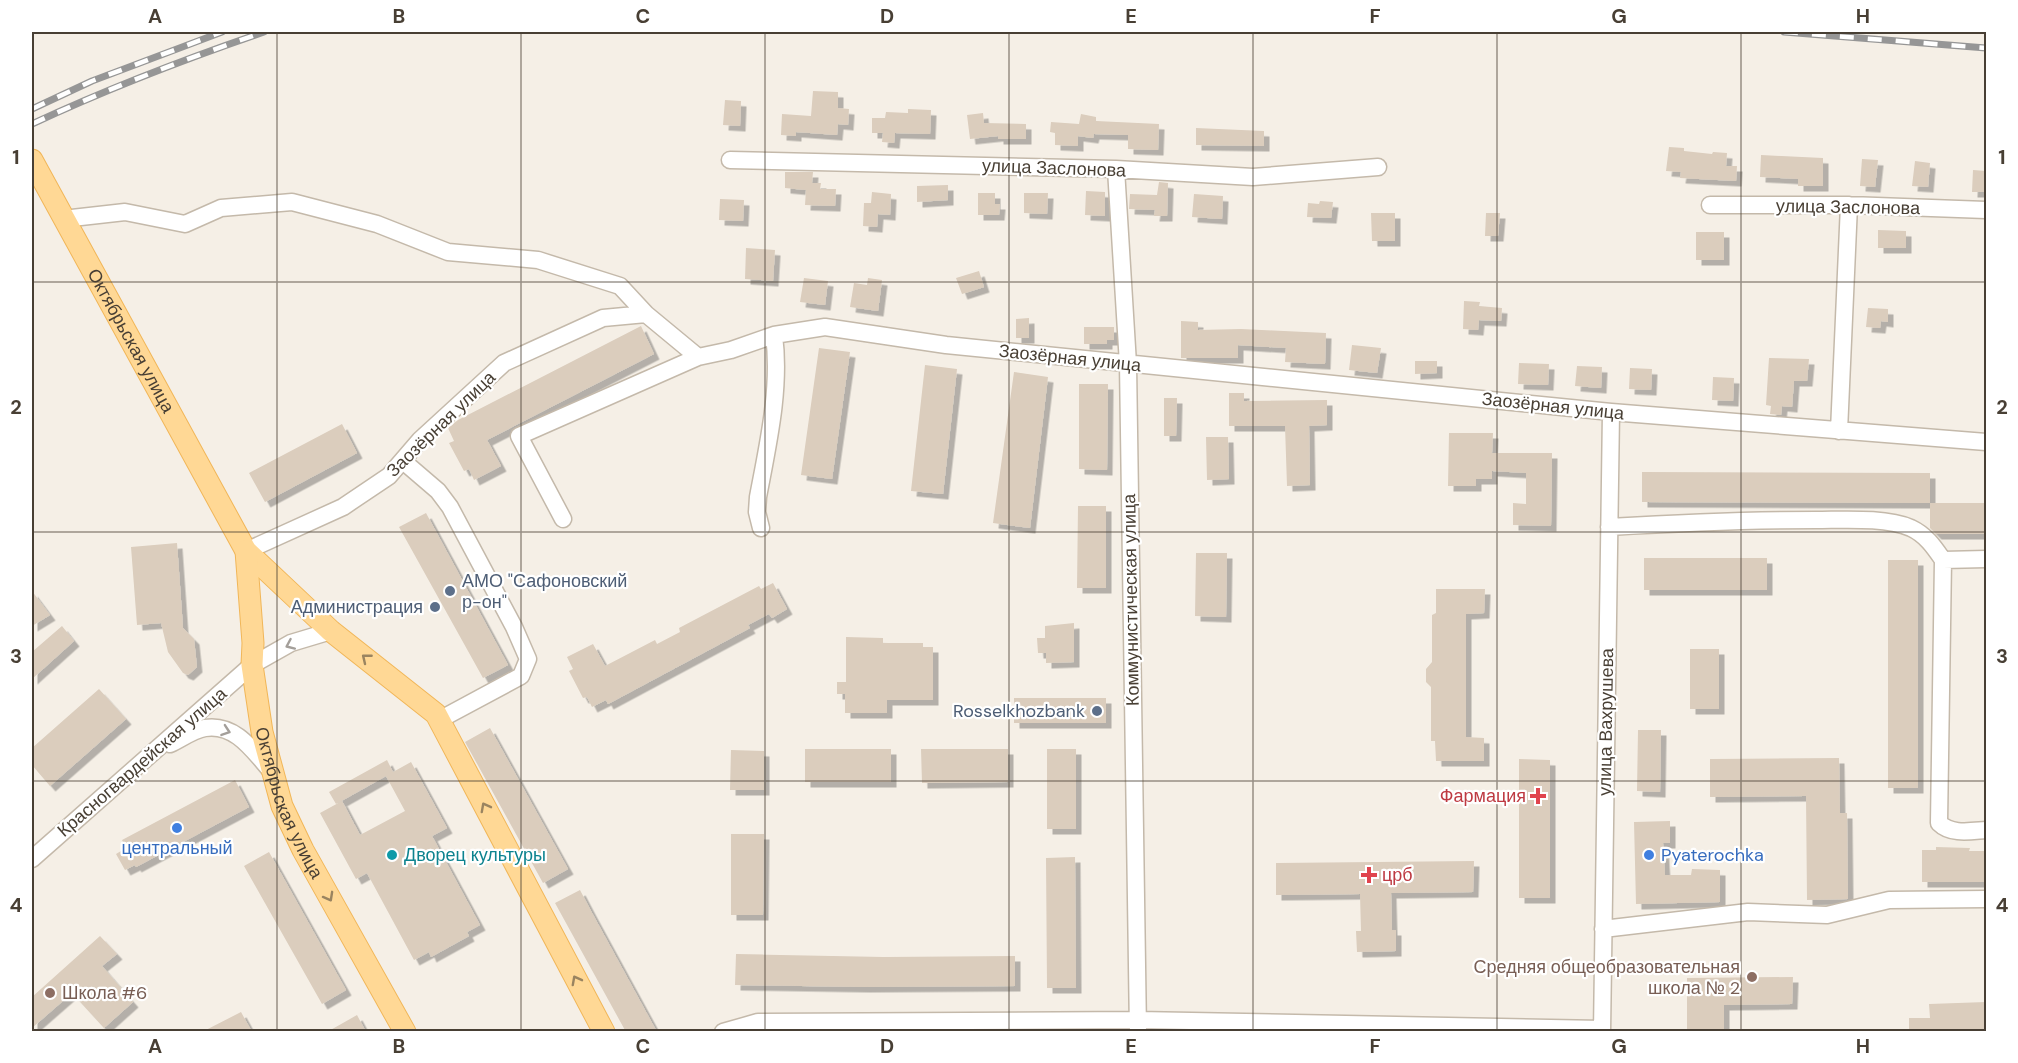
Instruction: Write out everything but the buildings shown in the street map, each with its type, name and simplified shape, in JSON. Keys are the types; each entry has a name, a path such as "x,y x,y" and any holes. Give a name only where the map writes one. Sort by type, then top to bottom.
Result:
{"main road":[{"name":"Октябрьская улица","path":"32,160 246,551 330,631 436,714 604,1032"},
{"name":"Октябрьская улица","path":"246,551 253,643 252,664 262,732 282,806 303,850 405,1032"}],"street":[{"name":"улица Заслонова","path":"730,160 1116,169 1253,177 1378,167"},
{"name":"Коммунистическая улица","path":"1116,169 1128,364 1138,1026"},
{"path":"63,219 125,212 185,224 221,208 292,202 377,224 448,252 538,260 620,286 646,314 698,357"},
{"name":"улица Заслонова","path":"1710,205 1849,205 1986,210"},
{"path":"1839,431 1849,205"},
{"name":"Заозёрная улица","path":"246,551 343,507 389,477 420,440 504,363 603,318 646,314"},
{"name":"Заозёрная улица","path":"563,519 519,436 698,357 731,350 774,335 825,327 946,345 1611,412 1986,442"},
{"path":"761,528 757,512 758,497 777,381 778,361 774,335"},
{"name":"улица Вахрушева","path":"1602,1030 1611,412"},
{"path":"403,461 438,491 450,507 514,627 528,659 521,676 439,720"},
{"path":"1609,527 1737,520 1864,521 1911,528 1922,535 1932,544 1943,561 1939,823 1944,829 1956,831 1986,830"},
{"path":"1943,561 1986,559"},
{"name":"Красногвардейская улица","path":"32,859 252,664 291,643 330,631"},
{"path":"153,752 203,728 224,728 239,736 272,772"},
{"path":"1603,929 1748,912 1827,915 1889,900 1986,899"},
{"path":"723,1032 758,1022 1602,1030"}],"railway":[{"path":"32,109 92,81 222,32"},
{"path":"32,124 146,75 264,32"},
{"path":"1784,32 1986,48"}],"place":[{"name":"АМО \"Сафоновский р-он\"","path":"450,591"},
{"name":"Администрация","path":"435,607"},
{"name":"Rosselkhozbank","path":"1097,711"},
{"name":"Фармация","path":"1538,796"},
{"name":"центральный","path":"177,828"},
{"name":"Дворец культуры","path":"392,855"},
{"name":"Pyaterochka","path":"1649,855"},
{"name":"црб","path":"1369,875"},
{"name":"Средняя общеобразовательная школа № 2","path":"1752,977"},
{"name":"Школа #6","path":"50,993"}]}
